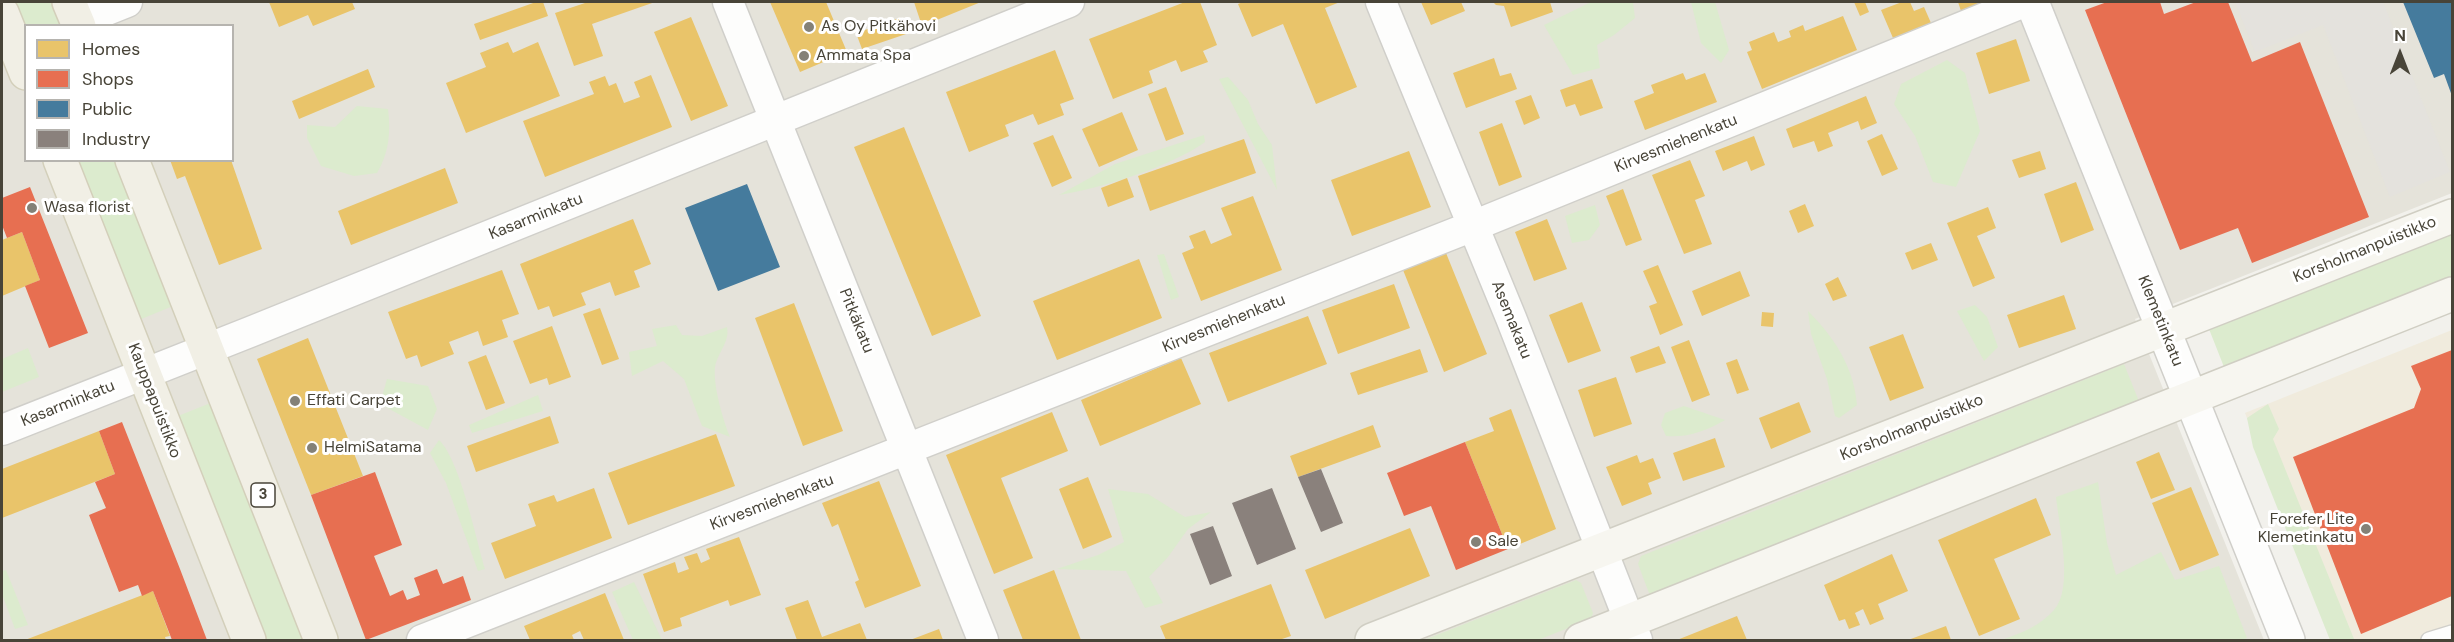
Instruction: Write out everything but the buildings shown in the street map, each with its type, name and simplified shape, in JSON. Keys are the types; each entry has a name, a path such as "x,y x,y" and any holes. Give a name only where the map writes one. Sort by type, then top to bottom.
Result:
{"main road":[{"path":"2,13 24,68"},
{"name":"Kauppapuistikko","path":"61,162 249,640"},
{"name":"3","path":"133,162 321,640"},
{"name":"Korsholmanpuistikko","path":"1372,640 2452,216"},
{"path":"1581,640 1633,631 2191,398 2452,294"}],"street":[{"path":"75,16 127,2"},
{"name":"Pitkäkatu","path":"728,2 983,640"},
{"name":"Kasarminkatu","path":"2,430 1069,2"},
{"name":"Asemakatu","path":"1381,2 1473,226 1633,631"},
{"name":"Kirvesmiehenkatu","path":"422,640 1473,226 2024,2"},
{"name":"Klemetinkatu","path":"2032,2 2288,640"}],"lane":[{"path":"2429,640 2452,633"}],"shaded area":[{"path":"2,2 2452,2 2452,193 2135,319 2264,640 2,640"},
{"path":"2235,2 2383,2 2450,172 2390,197 2323,25 2255,52"},
{"path":"2452,330 2452,640 2334,640 2245,413"}],"green space":[{"path":"12,2 52,2 61,24 24,24 24,32"},
{"path":"1591,2 1633,2 1635,18 1597,45 1600,68 1573,75 1544,25"},
{"path":"1691,2 1715,2 1729,50 1721,63 1701,43"},
{"path":"1947,60 1965,73 1980,131 1956,187 1933,182 1915,136 1894,104 1901,84"},
{"path":"1228,77 1248,100 1258,124 1272,145 1277,190 1219,79"},
{"path":"357,106 388,109 389,134 387,150 377,173 354,176 321,166 307,138 307,125 335,127"},
{"path":"1204,135 1205,142 1155,168 1115,182 1059,195 1115,164"},
{"path":"76,162 115,162 173,306 139,320"},
{"path":"1595,205 1600,225 1589,240 1572,243 1565,216"},
{"path":"2452,233 2452,276 2224,367 2209,329"},
{"path":"1164,254 1179,297 1171,300 1157,255"},
{"path":"1975,305 1987,317 1998,347 1984,361 1957,311"},
{"path":"1808,311 1834,342 1852,378 1857,405 1839,418 1835,416 1827,379 1811,334"},
{"path":"676,325 682,335 702,336 727,327 727,337 715,367 715,375 719,403 730,437 702,426 684,379 663,361 632,376 629,352 657,346 652,329"},
{"path":"28,348 39,377 2,392 2,359"},
{"path":"2124,364 2140,404 1656,596 1649,593 1638,564 1641,556"},
{"path":"387,379 428,386 437,409 428,430 380,404"},
{"path":"538,395 543,411 472,433 469,425"},
{"path":"213,402 306,640 267,640 178,416"},
{"path":"2268,404 2279,429 2273,439 2354,639 2330,640 2253,447 2247,418"},
{"path":"1684,406 1725,420 1696,433 1666,436 1661,425 1665,413"},
{"path":"439,440 454,464 485,569 478,571 446,483 430,453"},
{"path":"2098,482 2107,543 2116,575 2161,552 2175,580 2219,566 2247,638 2241,640 2002,640 2036,625 2054,610 2060,600 2064,572 2056,497"},
{"path":"1108,489 1148,494 1185,517 1211,512 1188,529 1168,557 1149,577 1163,603 1145,608 1126,571 1057,569 1098,555 1124,542"},
{"path":"6,570 28,625 15,629 2,594 2,571"},
{"path":"1576,580 1581,583 1593,613 1591,619 1538,640 1424,640"},
{"path":"634,582 662,640 633,640 612,592"}],"place":[{"name":"As Oy Pitkähovi","path":"809,27"},
{"name":"Ammata Spa","path":"804,56"},
{"name":"Wasa florist","path":"32,208"},
{"name":"Effati Carpet","path":"295,401"},
{"name":"HelmiSatama","path":"312,448"},
{"name":"Forefer Lite Klemetinkatu","path":"2366,529"},
{"name":"Sale","path":"1476,542"}]}
